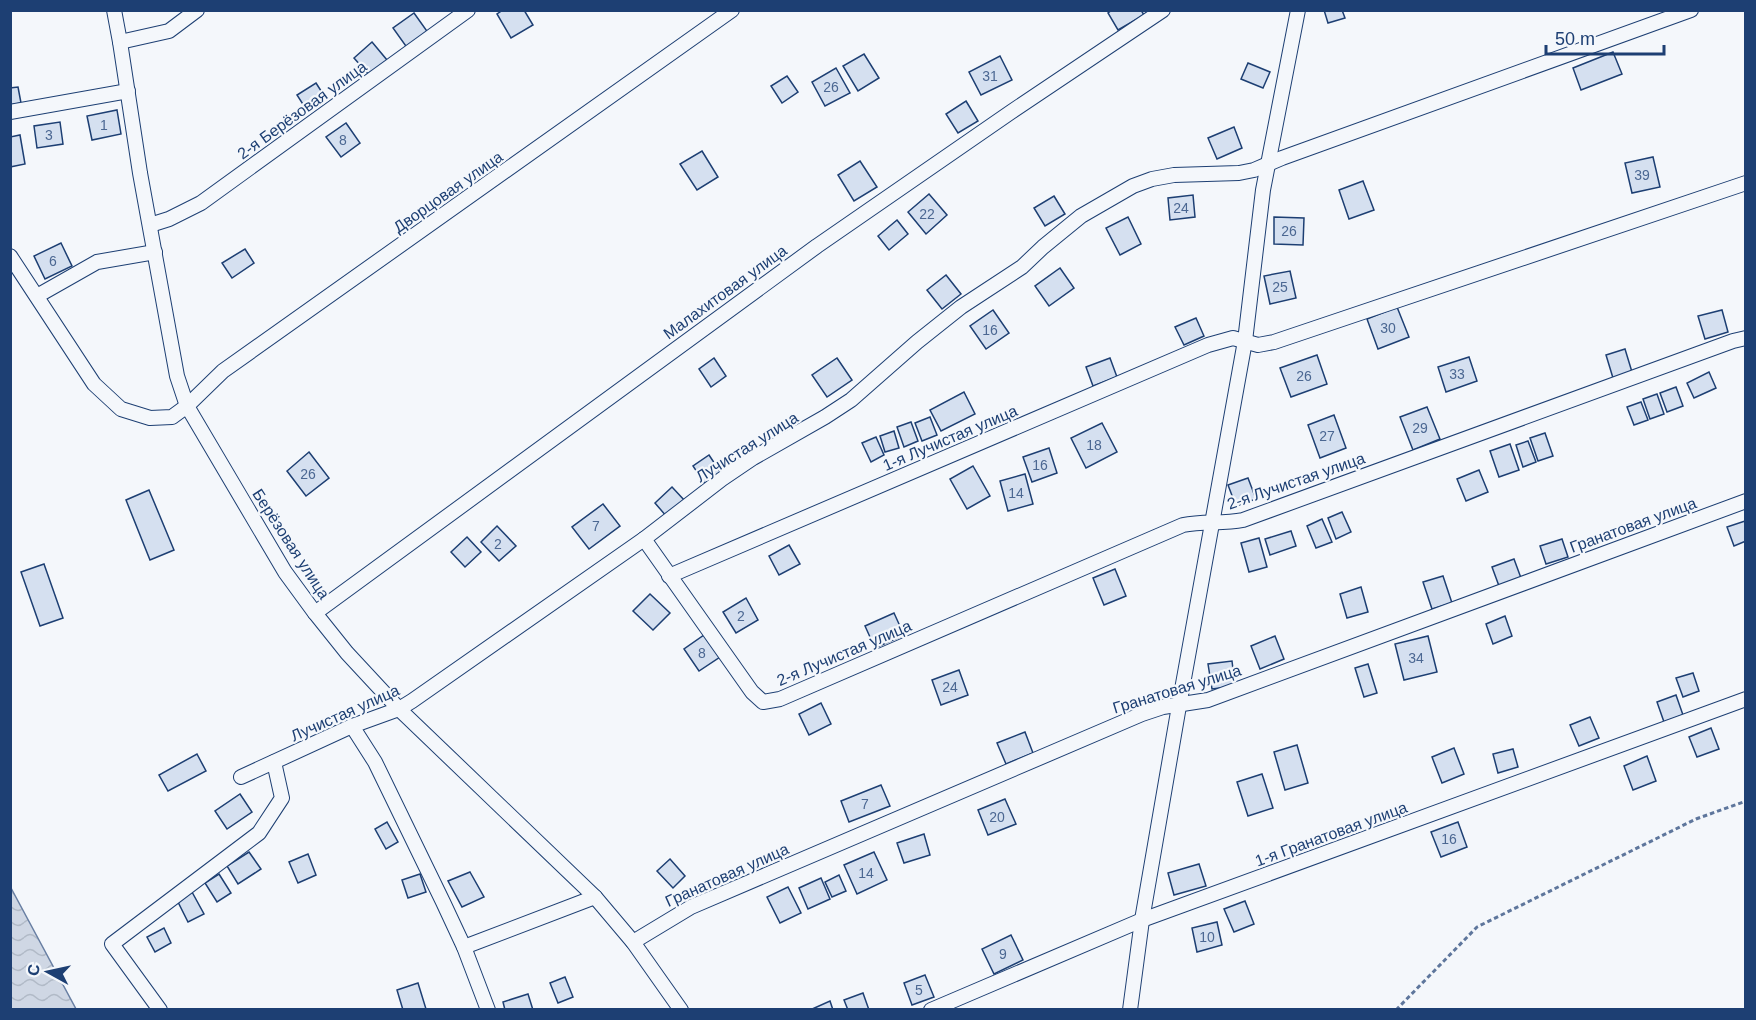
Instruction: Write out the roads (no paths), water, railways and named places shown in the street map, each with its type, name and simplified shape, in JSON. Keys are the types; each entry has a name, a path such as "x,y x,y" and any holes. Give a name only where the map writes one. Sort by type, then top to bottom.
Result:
{"street":[{"name":"Берёзовая улица","path":"114,10 177,376 187,406 285,572 347,653 399,708 595,897 633,942 681,1010"},
{"path":"120,42 170,31 197,10"},
{"name":"2-я Берёзовая улица","path":"150,225 169,219 201,203 468,10"},
{"name":"Дворцовая улица","path":"187,406 223,371 732,10"},
{"name":"Малахитовая улица","path":"315,613 817,246 1163,10"},
{"path":"1130,1010 1142,921 1245,341 1263,190 1298,10"},
{"name":"Лучистая улица","path":"241,777 412,701 644,539 729,474 851,400 961,307 1022,267 1082,216 1133,186 1152,179 1174,176 1239,173 1254,170 1690,10"},
{"path":"10,112 128,90"},
{"name":"1-я Лучистая улица","path":"669,576 1208,345 1233,338 1258,345 1274,342 1746,183"},
{"path":"38,296 97,262 155,252"},
{"path":"10,256 94,384 121,409 150,417 172,417 187,406"},
{"name":"2-я Лучистая улица","path":"669,576 752,692 763,702 780,699 1183,525 1243,520 1746,338"},
{"name":"Гранатовая улица","path":"633,942 691,907 1142,714 1219,695 1746,501"},
{"path":"644,539 669,576"},
{"name":"1-я Гранатовая улица","path":"931,1010 1142,921 1746,699"},
{"path":"352,726 375,762 464,947 488,1010"},
{"path":"160,1010 112,944 259,833 282,798 274,762"},
{"path":"464,947 595,897"}],"water":[{"path":"11,888 76,1009 11,1009"}]}
